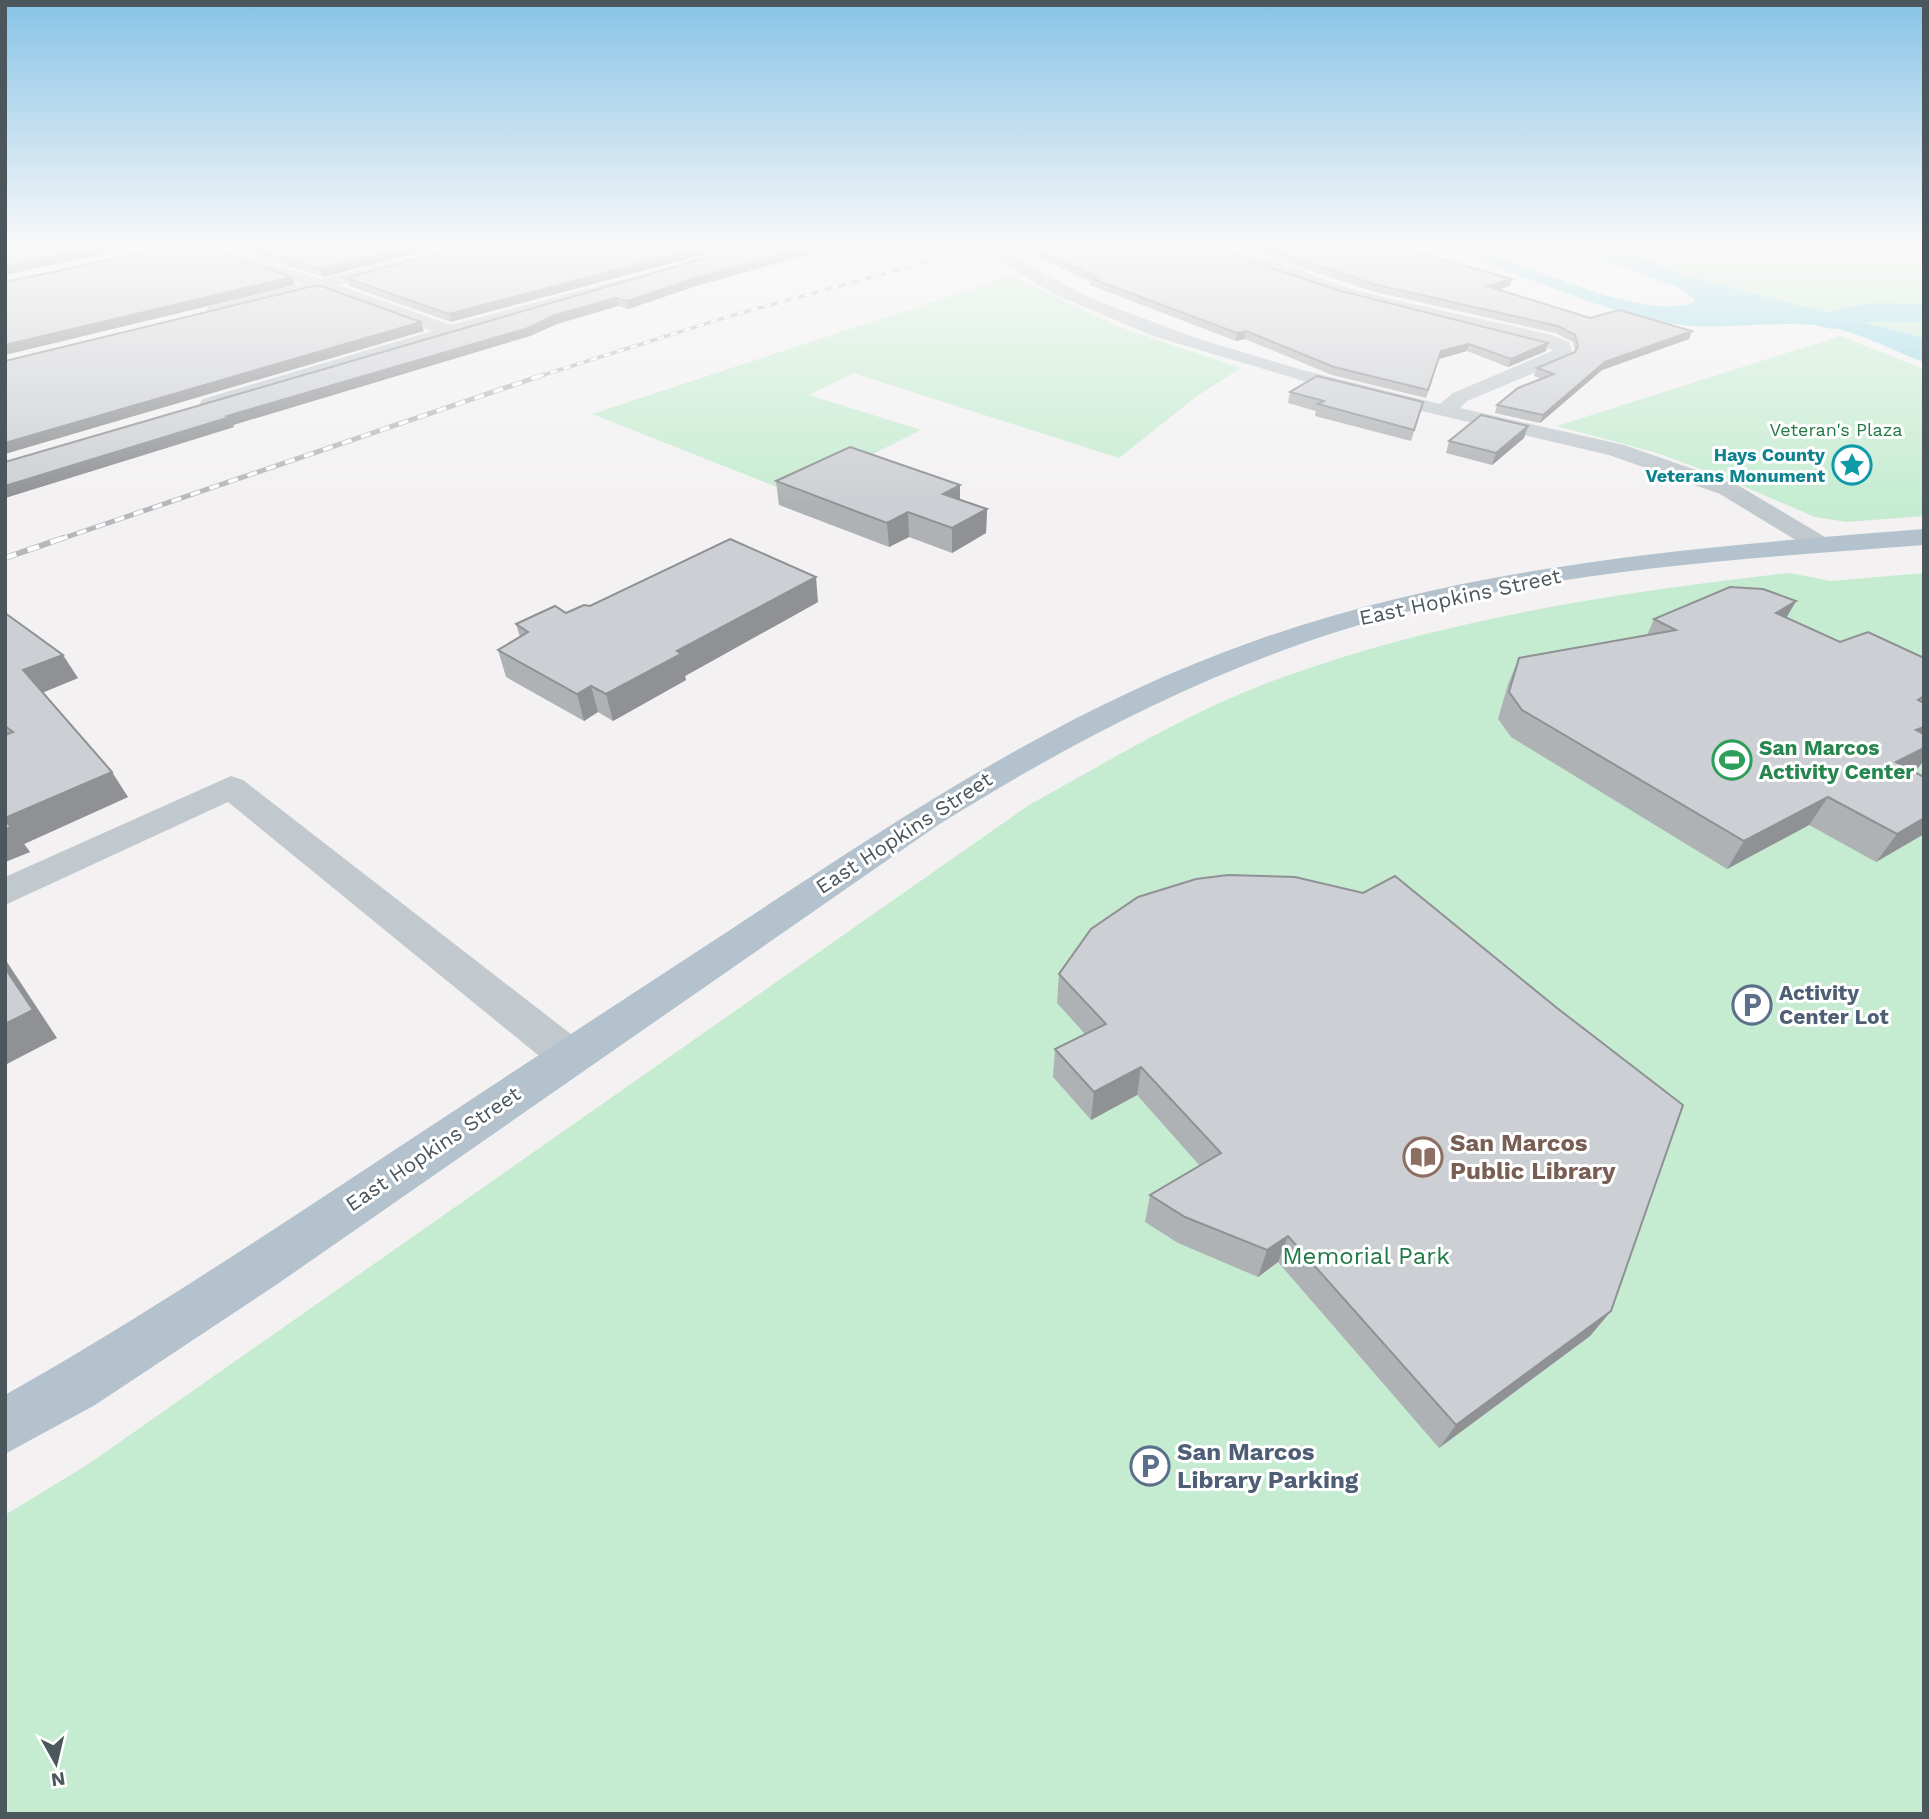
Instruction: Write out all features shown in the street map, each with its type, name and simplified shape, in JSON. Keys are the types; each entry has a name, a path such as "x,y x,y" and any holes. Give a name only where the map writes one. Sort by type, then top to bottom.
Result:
{"main road":[{"name":"East Hopkins Street","path":"5,1426 75,1386 258,1268 926,817 1005,767 1094,719 1188,676 1383,610 1445,595 1608,568 1924,537"}],"street":[{"path":"188,409 440,334"},
{"path":"1165,334 1265,368 1616,450 1672,467 1728,489 1821,545"},
{"path":"1445,411 1460,397 1563,354 1563,347 1548,340 1519,334"},
{"path":"5,892 231,787 570,1056"}],"green space":[{"path":"835,334 1139,334 1241,368 1197,396 1119,458 853,373 809,395 921,430 869,456 777,487 592,414"},
{"path":"1908,334 1924,334 1924,338"},
{"name":"Veteran's Plaza","path":"1840,336 1924,369 1924,516 1847,522 1815,517 1722,477 1657,453 1557,426"},
{"name":"Memorial Park","path":"1789,573 1831,581 1924,573 1924,1814 5,1814 5,1515 87,1465 1029,805 1150,738 1275,680 1401,640 1529,611 1658,590"}],"water":[{"path":"1855,334 1908,334 1924,338 1924,362"}],"building":[{"path":"5,334 52,334 5,345"},
{"path":"117,334 380,334 5,443 5,361"},
{"path":"445,334 508,334 227,416 230,417 5,486 5,462"},
{"path":"1253,334 1512,334 1548,343 1511,359 1469,344 1441,351 1428,390 1334,367"},
{"path":"1573,334 1684,334 1605,362 1543,415 1497,405 1518,388 1554,374 1537,368 1575,352 1578,346"},
{"path":"1317,376 1423,402 1414,430 1318,404 1324,401 1290,392"},
{"path":"1481,415 1528,426 1496,453 1449,441"},
{"path":"850,447 960,485 943,494 987,509 952,528 908,512 887,523 776,481"},
{"path":"730,539 816,577 677,651 681,654 606,694 591,686 577,694 498,650 528,632 516,624 555,606 566,613 584,605 590,606"},
{"path":"1730,587 1763,589 1796,601 1776,613 1840,642 1868,632 1924,658 1924,696 1918,700 1924,703 1924,727 1916,730 1924,734 1924,748 1896,762 1924,777 1924,818 1897,834 1828,797 1744,841 1522,710 1509,692 1519,658 1676,630 1654,619"},
{"path":"5,613 63,655 23,670 112,772 5,818 5,735 13,732 5,726"},
{"name":"San Marcos Public Library","path":"1228,875 1295,877 1363,893 1395,876 1557,1008 1683,1105 1611,1311 1456,1425 1288,1236 1267,1250 1185,1217 1150,1195 1221,1153 1141,1067 1094,1092 1055,1049 1106,1024 1059,974 1091,929 1138,897 1196,879"},
{"path":"5,968 33,1010 5,1024"}],"railway":[{"path":"539,376 673,334"},
{"path":"539,376 543,375"},
{"path":"58,540 539,376"},
{"path":"5,558 63,538"}],"place":[{"name":"Hays County Veterans Monument","path":"1852,465"},
{"name":"San Marcos Activity Center","path":"1732,760"},
{"name":"Activity Center Lot","path":"1752,1005"},
{"name":"San Marcos Public Library","path":"1423,1157"},
{"name":"San Marcos Library Parking","path":"1150,1466"}]}
